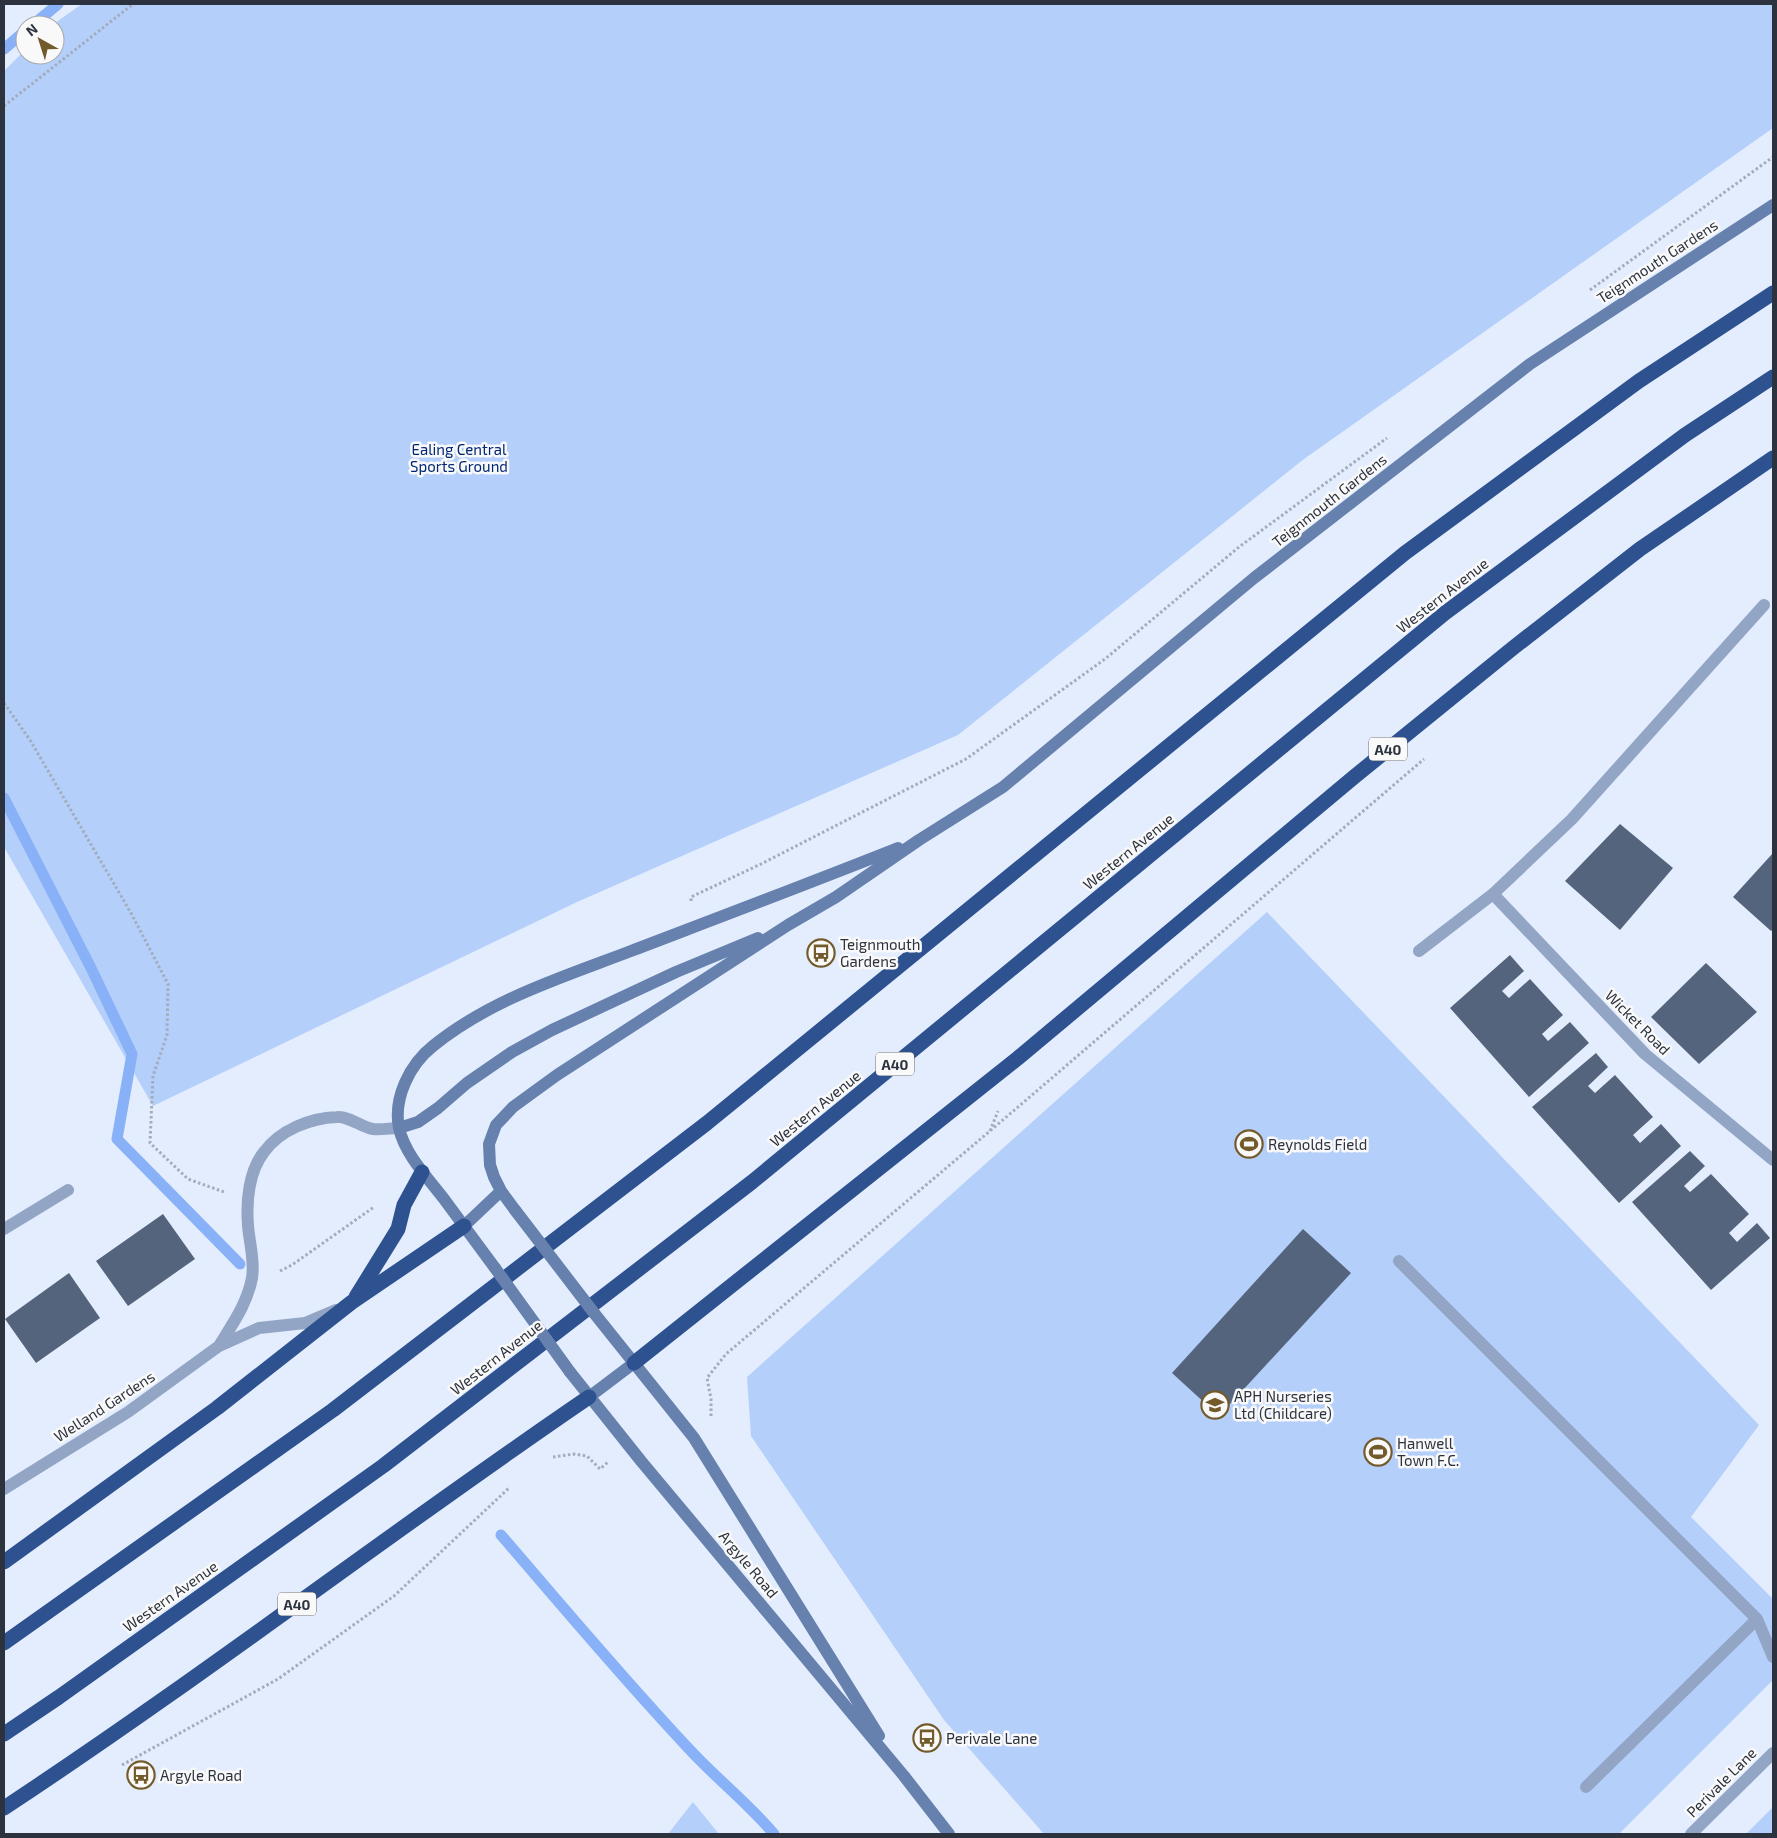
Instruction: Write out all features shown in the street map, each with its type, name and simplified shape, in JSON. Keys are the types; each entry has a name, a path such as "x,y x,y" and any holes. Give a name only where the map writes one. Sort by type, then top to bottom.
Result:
{"highway":[{"path":"4,1643 333,1410 707,1123 1405,552 1639,381 1773,293"},
{"name":"Western Avenue","path":"4,1734 59,1697 383,1466 759,1176 1445,613 1685,435 1773,377"},
{"name":"A40","path":"634,1364 1018,1058 1346,784 1521,642 1640,549 1773,458"},
{"path":"352,1302 398,1229 404,1205 422,1172"},
{"path":"4,1562 217,1408 352,1302 464,1226"},
{"name":"A40","path":"4,1808 78,1760 509,1452 589,1398"}],"main road":[{"name":"Teignmouth Gardens","path":"919,840 1004,787 1254,578 1530,364 1773,205"},
{"path":"919,840 836,897 788,925 676,972 552,1030 512,1052 467,1083 438,1108 418,1122 399,1128 399,1109 403,1086 412,1069 432,1047 468,1021 514,996 732,914 919,840"},
{"name":"Argyle Road","path":"788,925 557,1075 513,1107 496,1125 489,1144 490,1166 500,1191 694,1438 904,1776"},
{"name":"Argyle Road","path":"399,1128 422,1172 464,1226 589,1398 904,1776 949,1834"},
{"path":"464,1226 500,1191"},
{"path":"589,1398 634,1364"}],"street":[{"path":"1419,951 1493,894 1572,819 1764,605"},
{"name":"Wicket Road","path":"1493,894 1645,1054 1773,1160"},
{"name":"Welland Gardens","path":"219,1346 244,1306 252,1276 248,1201 252,1176 264,1152 284,1132 309,1121 339,1116 372,1129 399,1128"},
{"path":"4,1229 68,1190"},
{"path":"1399,1261 1757,1619 1773,1658"},
{"name":"Welland Gardens","path":"4,1489 128,1412 219,1346 259,1328 306,1324 352,1302"},
{"path":"1586,1787 1757,1619"},
{"name":"Perivale Lane","path":"1691,1834 1773,1753"}],"path":[{"path":"4,106 133,4"},
{"path":"1590,291 1773,157"},
{"path":"684,931 691,897 761,864 966,759 1105,659 1239,546 1390,436"},
{"path":"4,703 30,740 54,781 131,913 168,984 167,1035 153,1076 150,1143 188,1179 248,1201"},
{"path":"710,1425 711,1399 707,1378 726,1354 998,1125 1426,757"},
{"path":"273,1274 292,1264 374,1208"},
{"path":"552,1458 574,1454 587,1456 600,1469 605,1465"},
{"path":"117,1767 278,1679 394,1596 514,1484"}],"green space":[{"name":"Ealing Central Sports Ground","path":"82,4 1773,4 1773,128 1304,459 958,735 577,902 153,1106 4,847 4,71 15,60 15,65 65,65 65,16"},
{"name":"Reynolds Field","path":"1267,912 1759,1425 1691,1517 1773,1599 1773,1680 1619,1834 1044,1834 944,1720 751,1436 747,1377"},
{"path":"693,1802 719,1834 668,1834"},
{"path":"1773,1807 1773,1834 1746,1834"}],"building":[{"path":"1620,824 1673,868 1620,930 1565,881"},
{"path":"1773,853 1773,929 1771,931 1733,897"},
{"path":"1510,955 1524,971 1502,991 1509,998 1530,979 1563,1015 1542,1034 1548,1041 1570,1022 1589,1043 1529,1097 1450,1008"},
{"path":"1706,963 1757,1012 1699,1064 1651,1017"},
{"path":"1596,1053 1608,1067 1588,1086 1595,1093 1615,1075 1653,1117 1633,1135 1640,1143 1661,1124 1681,1146 1619,1203 1532,1107"},
{"path":"1690,1151 1705,1166 1684,1186 1690,1192 1711,1174 1749,1214 1729,1233 1737,1242 1757,1223 1770,1238 1711,1290 1632,1202"},
{"path":"163,1214 195,1259 128,1306 96,1261"},
{"path":"1303,1229 1351,1273 1219,1416 1172,1373"},
{"path":"69,1273 100,1318 36,1363 5,1319"}],"waterway":[{"path":"45,15 58,4"},
{"path":"4,49 15,40"},
{"path":"4,798 91,968 132,1054 117,1139 240,1264"},
{"path":"501,1535 666,1725 774,1834"}],"place":[{"name":"Teignmouth Gardens","path":"821,953"},
{"name":"Reynolds Field","path":"1249,1144"},
{"name":"APH Nurseries Ltd (Childcare)","path":"1215,1405"},
{"name":"Hanwell Town F.C.","path":"1378,1452"},
{"name":"Perivale Lane","path":"927,1738"},
{"name":"Argyle Road","path":"141,1775"}]}
